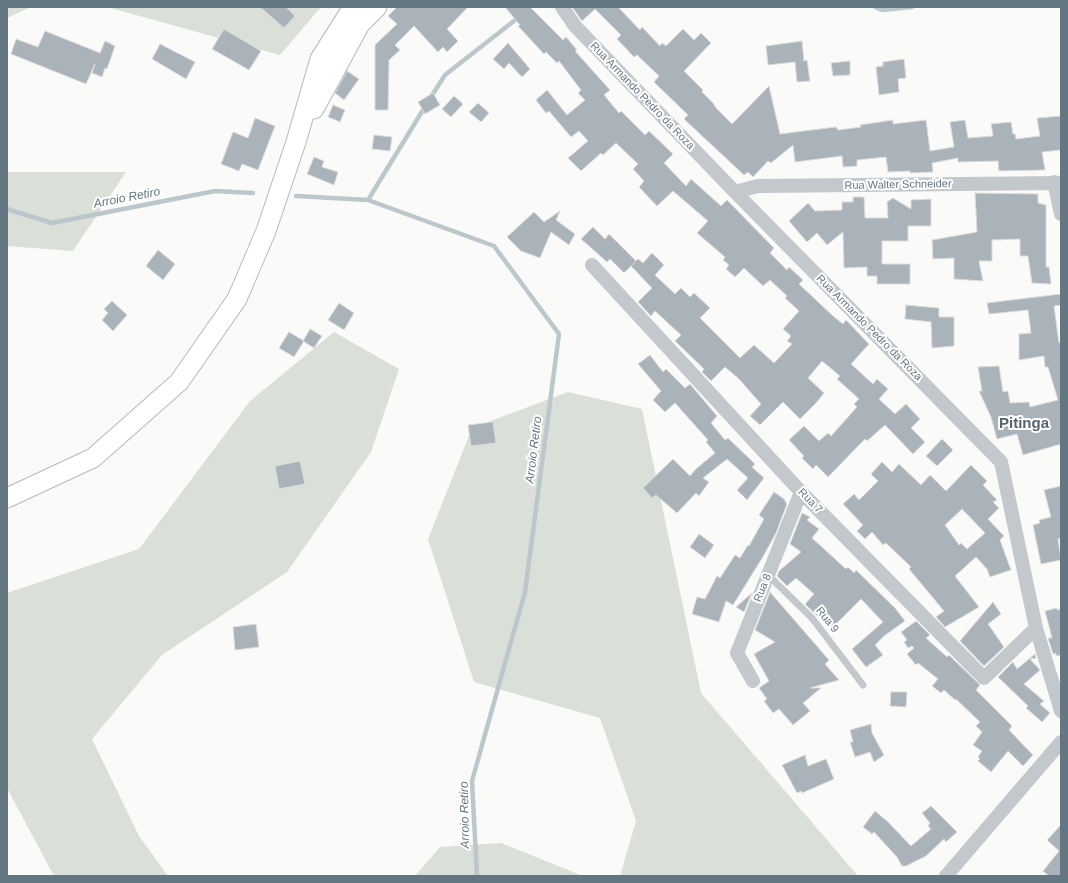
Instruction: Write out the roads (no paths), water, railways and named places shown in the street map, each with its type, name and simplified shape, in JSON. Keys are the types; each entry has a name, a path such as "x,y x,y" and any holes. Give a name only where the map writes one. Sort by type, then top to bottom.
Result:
{"main road":[{"path":"7,498 93,458 179,382 236,299 266,231 296,142 320,59 353,7"},
{"path":"296,142 360,24 377,7"}],"street":[{"name":"Rua Armando Pedro da Roza","path":"562,7 575,26 735,192 1001,462 1036,628 1061,711"},
{"name":"Rua Walter Schneider","path":"735,192 758,186 1058,182"},
{"path":"1058,182 1061,214"},
{"name":"Rua 7","path":"592,265 801,492 984,678 1036,628"},
{"name":"Rua 8","path":"753,681 737,653 801,492"},
{"path":"946,876 1061,742"}],"lane":[{"name":"Rua 9","path":"768,575 812,618 863,685"}],"waterway":[{"path":"875,7 882,10 912,7"},
{"path":"431,97 445,75 519,17"},
{"path":"368,200 426,105"},
{"name":"Arroio Retiro","path":"7,209 52,223 215,191 253,193"},
{"name":"Arroio Retiro","path":"296,196 368,200 494,246 559,334 525,592 472,781 477,876"}],"district":[{"name":"Pitinga","path":"1024,424"}]}
